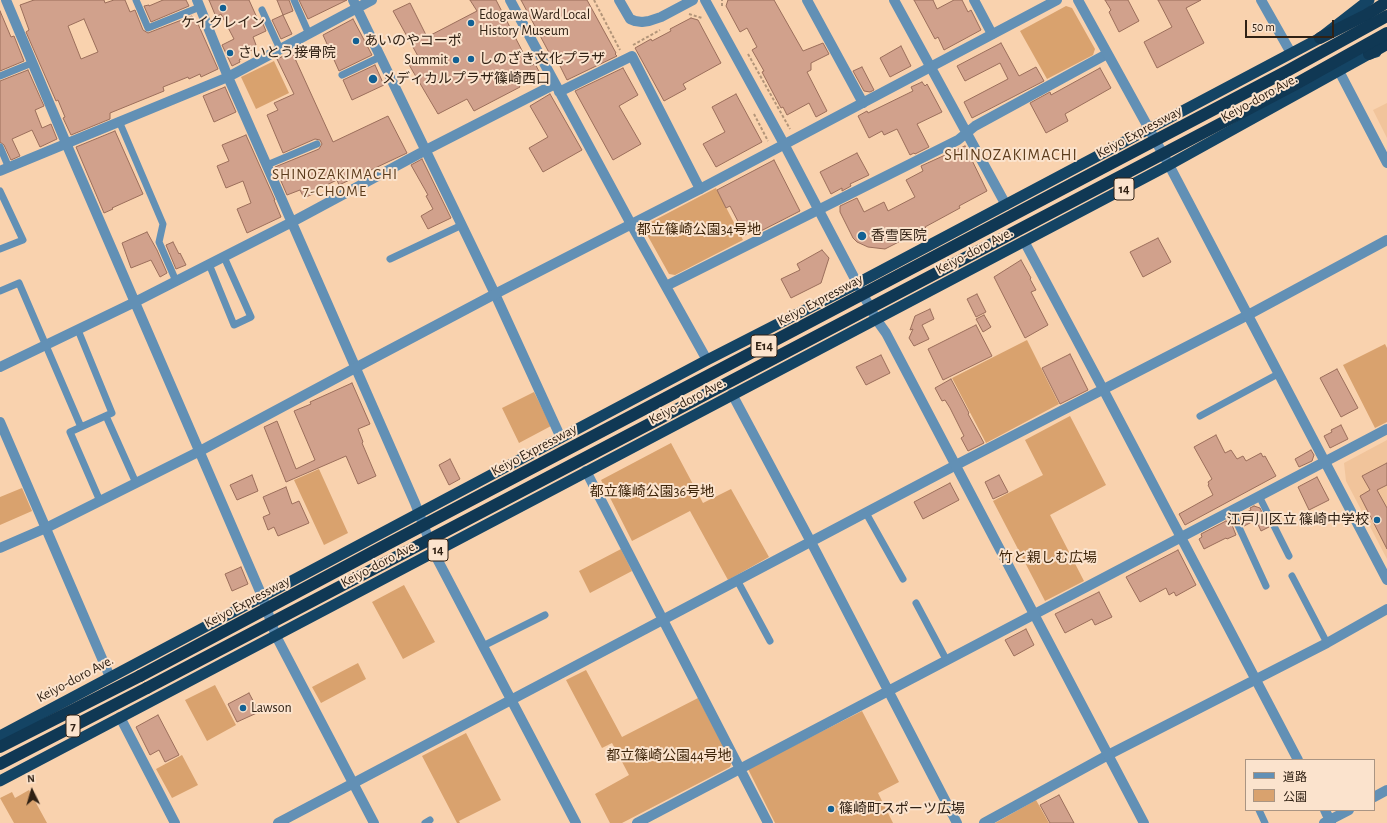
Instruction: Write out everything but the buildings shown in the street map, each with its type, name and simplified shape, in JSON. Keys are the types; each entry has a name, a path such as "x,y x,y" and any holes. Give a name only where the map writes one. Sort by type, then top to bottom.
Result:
{"highway":[{"name":"Keiyo-doro Ave.","path":"0,736 262,596 420,514 707,360 858,283 1320,38 1369,0"},
{"path":"1320,38 1366,15 1387,2"},
{"name":"Keiyo Expressway","path":"140,676 1287,71 1387,16"},
{"name":"Keiyo Expressway","path":"147,688 1287,88 1387,33"},
{"path":"1369,54 1387,44"},
{"name":"Keiyo-doro Ave.","path":"0,780 434,553 732,394 1169,166 1369,54 1387,49"},
{"name":"7","path":"0,747 140,676"},
{"name":"7","path":"0,764 147,688"}],"street":[{"path":"6,0 66,143 262,596 276,636 374,823"},
{"path":"4,169 228,77 309,34 355,4 372,0"},
{"path":"510,0 631,224 707,360"},
{"path":"620,0 630,19 642,22 661,17 693,0"},
{"path":"705,0 784,144 876,319 886,333 1144,823"},
{"path":"807,0 863,103"},
{"path":"894,0 1006,205"},
{"path":"974,0 992,34"},
{"path":"0,548 46,528 200,451 495,294 700,190 1057,0"},
{"path":"1078,0 1169,166 1387,580"},
{"path":"1262,0 1292,53"},
{"path":"199,3 228,77 357,367 420,514 434,553 576,823"},
{"path":"355,4 495,294 561,438"},
{"path":"666,286 958,140 975,126 1107,54"},
{"path":"0,367 224,257 426,150 557,88 632,56 700,190"},
{"path":"1339,71 1387,163"},
{"path":"278,823 956,465 1248,315 1387,240"},
{"path":"1024,241 1297,759"},
{"path":"732,394 811,542 957,823"},
{"path":"0,422 110,677"},
{"path":"638,823 1387,429"},
{"path":"586,471 664,619 768,823"},
{"path":"984,823 1108,755 1327,643 1387,609"},
{"path":"120,717 175,823"},
{"path":"1375,796 1387,790"},
{"path":"1324,811 1328,822 1347,811"}],"lane":[{"path":"136,0 148,28 199,3"},
{"path":"294,0 309,34"},
{"path":"262,10 280,49"},
{"path":"342,75 380,56"},
{"path":"0,76 32,63"},
{"path":"119,121 163,224 159,242 176,281"},
{"path":"267,165 317,144"},
{"path":"0,147 4,169"},
{"path":"0,191 23,240 0,249"},
{"path":"390,259 462,225"},
{"path":"209,264 234,325 251,317 224,257"},
{"path":"0,291 19,283 81,427"},
{"path":"78,330 112,413 70,432 100,501"},
{"path":"1200,416 1278,374"},
{"path":"106,416 136,483"},
{"path":"1260,496 1288,556"},
{"path":"1231,510 1266,586"},
{"path":"866,513 903,578"},
{"path":"1292,576 1327,643"},
{"path":"737,580 770,641"},
{"path":"916,602 947,661"},
{"path":"483,646 545,615"},
{"path":"1259,811 1265,823"}],"path":[{"path":"594,0 621,51"},
{"path":"722,0 721,5 725,12"},
{"path":"689,14 703,18"},
{"path":"628,47 662,29"},
{"path":"748,54 791,130"},
{"path":"751,108 769,143"}],"shaded area":[{"path":"1387,103 1387,138 1373,110"},
{"name":"江戸川区立 篠崎中学校","path":"1387,440 1387,559 1346,481 1344,463"}],"green space":[{"path":"1066,6 1072,8 1095,49 1093,55 1047,79 1020,31"},
{"path":"274,61 289,93 256,109 241,77"},
{"name":"都立篠崎公園34号地","path":"716,188 743,240 675,275 669,274 645,231 647,224"},
{"path":"1027,340 1059,404 986,443 952,378"},
{"path":"1385,344 1387,348 1387,422 1375,428 1343,365"},
{"path":"534,392 551,426 519,443 502,408"},
{"name":"竹と親しむ広場","path":"1070,416 1106,485 1050,515 1084,581 1045,601 993,501 1043,475 1025,440"},
{"name":"都立篠崎公園36号地","path":"671,443 703,503 731,489 769,557 728,580 690,511 632,541 601,480"},
{"path":"319,469 348,533 324,545 294,480"},
{"path":"22,488 32,511 0,525 0,497"},
{"path":"621,549 632,571 590,593 579,571"},
{"path":"404,585 435,642 403,659 372,602"},
{"path":"358,663 366,679 321,703 312,687"},
{"name":"都立篠崎公園44号地","path":"586,670 622,737 698,698 732,762 730,767 622,823 610,823 595,794 629,775 612,743 602,748 566,680"},
{"path":"215,685 236,725 207,741 185,700"},
{"path":"862,711 899,782 878,793 893,823 775,823 748,769"},
{"path":"466,733 501,800 459,821 460,823 457,823 422,756"},
{"path":"182,755 198,785 172,798 156,769"},
{"path":"29,790 47,823 14,823 0,798 12,792 15,798"},
{"path":"1036,800 1049,823 995,823"}],"place":[{"name":"ケイクレイン","path":"223,8"},
{"name":"Edogawa Ward Local History Museum","path":"471,23"},
{"name":"あいのやコーポ","path":"356,41"},
{"name":"さいとう接骨院","path":"230,53"},
{"name":"しのざき文化プラザ","path":"471,59"},
{"name":"Summit","path":"456,60"},
{"name":"メディカルプラザ篠崎西口","path":"373,79"},
{"name":"香雪医院","path":"862,236"},
{"name":"江戸川区立 篠崎中学校","path":"1377,520"},
{"name":"Lawson","path":"243,708"},
{"name":"篠崎町スポーツ広場","path":"831,809"}],"district":[{"name":"SHINOZAKIMACHI","path":"1011,155"},
{"name":"SHINOZAKIMACHI 7-CHOME","path":"335,182"}]}
